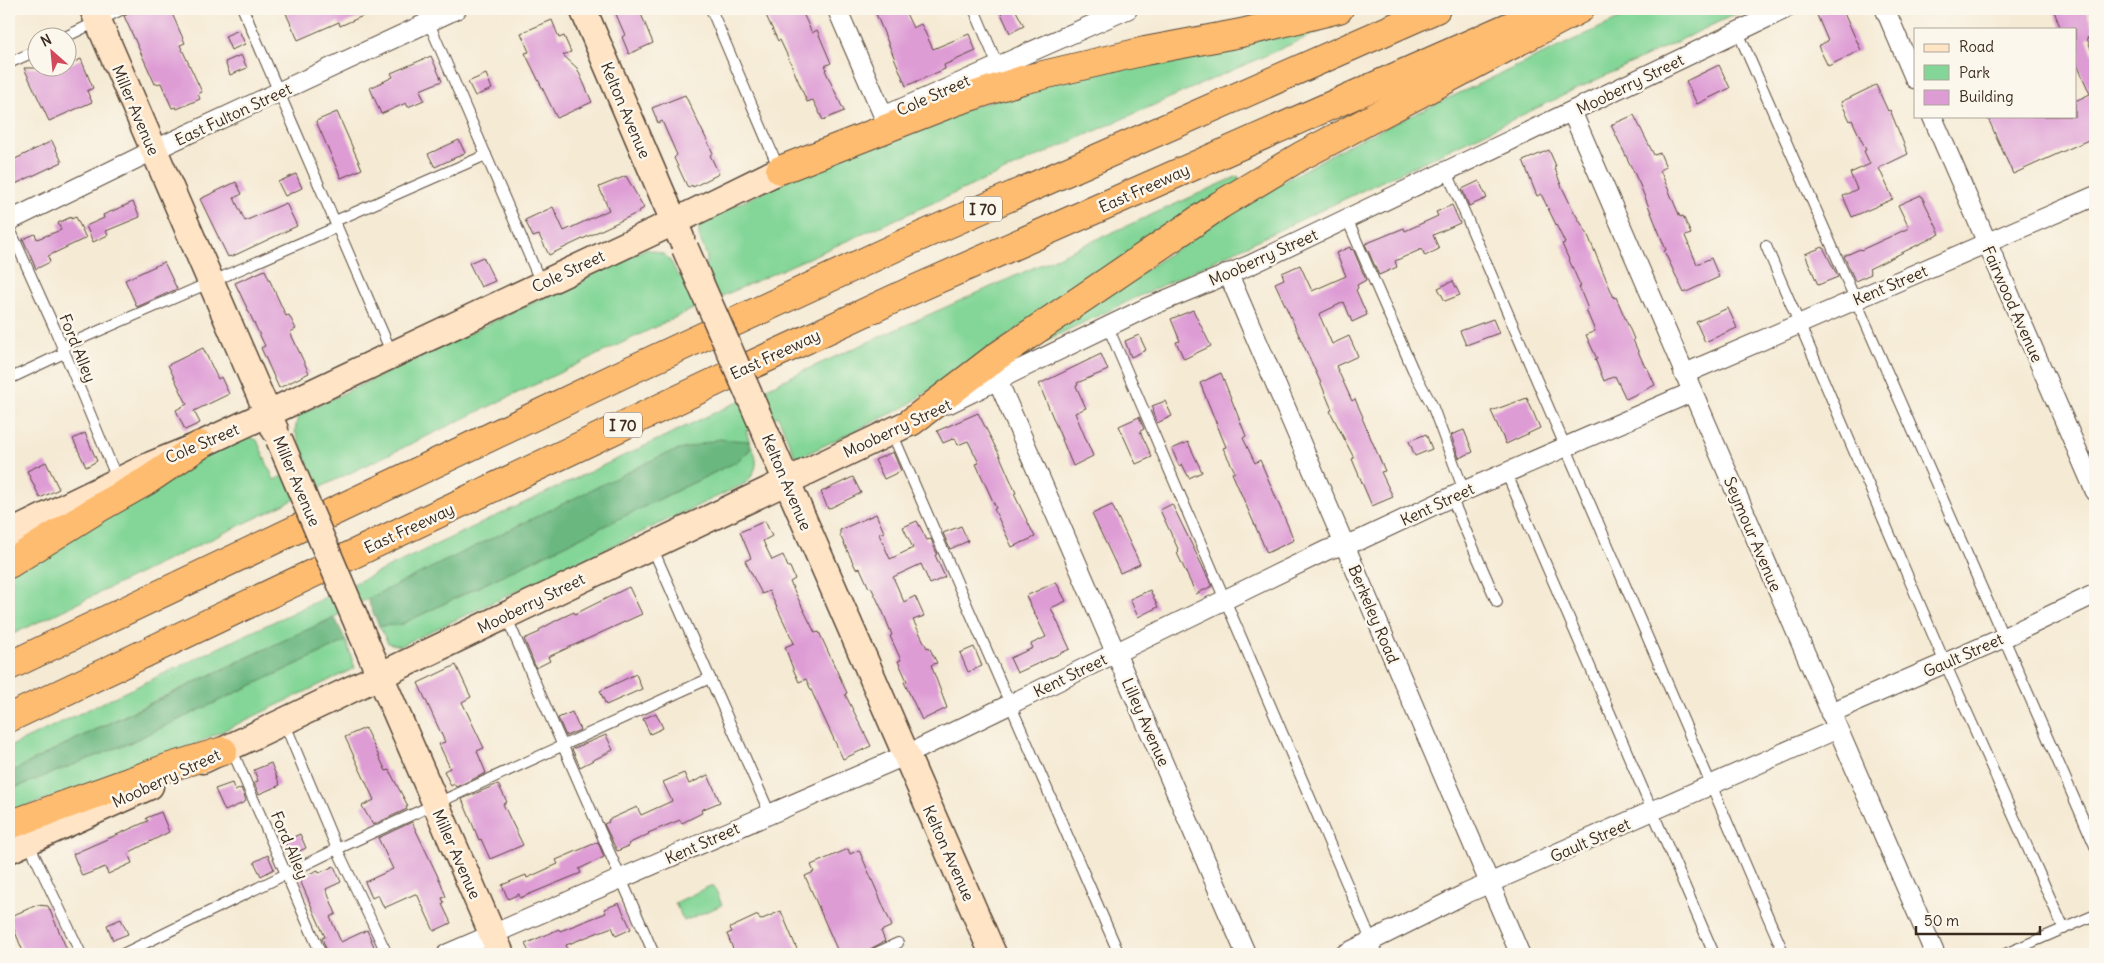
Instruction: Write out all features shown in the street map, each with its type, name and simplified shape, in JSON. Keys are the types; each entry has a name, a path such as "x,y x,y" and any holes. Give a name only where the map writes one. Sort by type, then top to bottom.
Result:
{"highway":[{"path":"780,170 954,102 1022,80 1145,51 1241,33 1339,9"},
{"name":"I 70","path":"9,666 622,374 896,247 1436,9"},
{"name":"East Freeway","path":"9,718 719,380 911,291 1549,9"},
{"path":"901,426 996,357 1220,205 1301,156 1580,9"},
{"path":"9,564 145,482 200,445"},
{"path":"15,839 170,767 227,749"}],"main road":[{"name":"Kelton Avenue","path":"583,9 685,248 993,954"},
{"name":"Miller Avenue","path":"95,15 496,944"},
{"name":"Cole Street","path":"9,534 118,481 200,445 674,222 780,170"},
{"name":"Mooberry Street","path":"227,749 901,426"}],"street":[{"name":"East Fulton Street","path":"9,221 154,150 279,93 426,15 458,9"},
{"path":"837,9 884,117"},
{"name":"Mooberry Street","path":"901,426 1146,308 1228,273 1447,172 1785,9"},
{"path":"1885,9 1914,76"},
{"name":"Cole Street","path":"780,170 884,117 1118,11"},
{"name":"Seymour Avenue","path":"1572,112 1932,953"},
{"name":"Fairwood Avenue","path":"1933,118 2095,491"},
{"name":"Kent Street","path":"1684,374 2095,196"},
{"name":"Berkeley Road","path":"1228,273 1520,954"},
{"name":"Lilley Avenue","path":"998,380 1246,954"},
{"name":"Kent Street","path":"447,954 496,944 621,879 906,755 1327,550 1360,540 1506,472 1692,392"},
{"name":"Gault Street","path":"1345,954 1374,948 1490,883 1712,784 1946,663 2095,594"}],"lane":[{"path":"77,28 95,15 123,9"},
{"path":"243,9 392,354"},
{"path":"711,9 780,170"},
{"path":"974,9 998,66"},
{"path":"426,15 541,283"},
{"path":"1738,32 2095,846"},
{"path":"9,63 28,54"},
{"path":"9,379 63,350 486,155"},
{"path":"1447,172 1784,954"},
{"path":"1347,219 1413,370 1432,405 1457,494 1497,602"},
{"name":"Ford Alley","path":"9,227 118,481"},
{"path":"1766,246 1946,663 2064,928"},
{"path":"1108,326 1374,948"},
{"path":"901,426 1010,704 1119,954"},
{"path":"1506,472 1714,954"},
{"path":"651,545 770,814"},
{"path":"505,615 654,954"},
{"path":"124,954 337,849 710,678"},
{"path":"284,722 337,849 386,954"},
{"name":"Ford Alley","path":"227,749 286,874 321,954"},
{"path":"15,839 81,954"},
{"path":"2005,954 2095,915"},
{"path":"874,954 898,944"}],"green space":[{"path":"1640,9 1746,9 1032,347 1238,207 1350,144"},
{"path":"1318,25 1321,31 693,309 9,636 9,572 187,465 249,437 257,440 274,480 308,464 295,431 298,415 645,249 666,256 678,276 705,266 707,257 699,236 699,223 864,143 1037,86"},
{"path":"1238,176 1241,182 1102,270 905,407 796,459 778,416 746,431 756,463 752,476 746,483 400,646 388,643 379,626 400,625 736,462 750,450 367,599 9,773 9,747 790,377"},
{"path":"719,439 749,441 750,450 736,462 400,625 379,626 367,599 665,454"},
{"path":"335,618 346,641 129,743 9,790 9,773 295,635"},
{"path":"346,641 355,668 160,761 9,812 9,790 129,743"},
{"path":"710,886 714,886 722,905 684,921 675,903"}],"building":[{"path":"139,9 170,9 185,43 180,45 202,92 198,94 200,99 177,109 176,107 172,108 161,83 155,84 124,16"},
{"path":"284,9 379,9 340,26 339,22 298,40"},
{"path":"622,9 639,9 653,43 629,54 622,37 625,35 615,12"},
{"path":"763,9 801,9 812,33 817,30 831,63 825,66 827,69 825,70 844,111 823,120 813,100 807,102 789,59"},
{"path":"874,9 904,9 913,28 921,24 933,49 969,34 976,51 944,65 945,69 906,86"},
{"path":"999,9 1015,9 1024,26 1010,33"},
{"path":"1831,9 1842,9 1861,50 1828,66 1818,46 1828,41 1817,15"},
{"path":"2053,9 2085,9 2094,35 2087,38 2095,60 2095,137 2013,174 1988,118 2076,118 2076,101 2090,94 2076,62 2076,28 2061,28"},
{"path":"552,20 559,38 564,36 571,52 563,55 577,68 592,102 557,118 525,53 529,52 521,33"},
{"path":"239,30 245,44 231,50 225,36"},
{"path":"241,55 247,68 230,75 225,62"},
{"path":"431,56 442,81 420,90 424,100 408,107 406,103 381,114 370,88 393,77 391,73"},
{"path":"81,59 93,88 87,91 92,102 49,121 29,78 78,78 78,60"},
{"path":"1719,65 1730,88 1697,104 1686,81"},
{"path":"24,68 28,68 28,76"},
{"path":"486,74 492,89 475,96 468,82"},
{"path":"1876,85 1888,111 1890,110 1908,154 1879,168 1893,199 1852,217 1843,196 1857,189 1850,173 1870,164 1864,151 1866,150 1852,120 1850,121 1841,102"},
{"path":"685,95 713,153 710,155 719,174 688,188 674,158 677,155 662,121 658,123 652,108"},
{"path":"337,112 362,169 341,178 316,121"},
{"path":"1634,115 1654,155 1660,153 1666,167 1660,170 1680,217 1683,216 1691,234 1685,236 1697,264 1711,258 1719,277 1684,293 1664,251 1666,250 1640,185 1611,125"},
{"path":"459,140 465,153 435,167 428,154"},
{"path":"52,141 62,162 9,187 9,162"},
{"path":"1549,150 1561,185 1587,233 1614,298 1616,297 1633,340 1655,385 1626,399 1615,376 1604,381 1586,335 1595,331 1586,310 1588,309 1579,287 1581,287 1562,244 1565,243 1541,194 1537,196 1523,161"},
{"path":"296,174 302,188 285,196 278,182"},
{"path":"626,176 644,208 639,212 549,255 539,235 533,237 525,220 553,207 564,231 609,210 599,187"},
{"path":"1479,181 1487,198 1469,206 1462,189"},
{"path":"236,182 242,194 234,198 245,221 286,203 297,226 228,257 200,199"},
{"path":"1921,195 1940,234 1869,269 1871,274 1855,281 1844,256 1909,228 1898,205"},
{"path":"133,202 140,217 106,231 108,235 93,242 86,226 104,218 103,215"},
{"path":"1452,205 1460,223 1433,235 1439,249 1425,256 1422,249 1395,261 1397,267 1379,275 1365,244 1404,228 1405,231 1438,216 1436,212"},
{"path":"71,217 71,219 76,217 86,238 48,256 50,262 36,269 23,239 35,234 37,239 61,230 58,223"},
{"path":"1350,247 1351,250 1353,249 1366,280 1357,285 1358,288 1356,290 1367,315 1352,322 1344,302 1319,314 1332,344 1349,336 1358,356 1336,366 1352,401 1355,399 1363,417 1385,471 1381,472 1393,497 1372,506 1352,459 1354,458 1330,411 1332,410 1320,381 1275,283 1284,279 1282,273 1300,265 1312,291 1346,276 1336,253"},
{"path":"1823,247 1838,277 1818,285 1805,254"},
{"path":"483,257 495,281 481,287 469,263"},
{"path":"164,262 177,289 137,307 125,280"},
{"path":"265,270 286,316 289,315 296,329 290,332 309,373 279,388 261,348 265,346 235,283"},
{"path":"1453,281 1460,295 1445,301 1438,288"},
{"path":"1728,308 1737,328 1705,342 1696,322"},
{"path":"1193,310 1211,346 1184,359 1176,342 1180,341 1171,319"},
{"path":"1493,319 1499,333 1466,345 1460,331"},
{"path":"1139,335 1146,350 1131,357 1125,341"},
{"path":"203,348 218,379 221,377 229,394 194,411 200,423 185,430 176,410 187,404 168,365"},
{"path":"1101,354 1108,370 1077,383 1078,385 1076,386 1086,408 1075,413 1093,456 1073,466 1039,384"},
{"path":"1221,373 1246,436 1243,438 1255,463 1260,460 1294,540 1267,553 1232,473 1235,472 1223,448 1226,447 1200,383"},
{"path":"1527,398 1540,428 1506,444 1491,411"},
{"path":"1165,401 1172,416 1157,423 1152,406"},
{"path":"978,413 999,454 1016,493 1014,494 1035,537 1012,547 994,509 996,508 976,464 979,463 968,441 958,445 955,438 943,443 937,431"},
{"path":"1139,417 1144,429 1140,431 1152,457 1136,464 1119,426"},
{"path":"1464,430 1473,452 1459,458 1451,435"},
{"path":"85,433 97,461 86,467 73,439"},
{"path":"1426,434 1432,449 1415,456 1409,441"},
{"path":"1188,442 1202,472 1189,478 1182,464 1179,466 1172,449"},
{"path":"893,452 901,471 884,479 875,460"},
{"path":"46,462 59,489 40,498 27,471"},
{"path":"853,477 861,493 828,509 821,492"},
{"path":"1172,504 1212,586 1196,594 1160,510"},
{"path":"1112,505 1140,564 1120,573 1092,514"},
{"path":"876,514 884,532 879,534 890,559 913,548 903,527 917,521 927,540 931,539 937,554 935,555 945,577 930,584 921,564 893,577 904,602 915,596 924,616 913,620 937,663 931,665 947,708 922,720 904,682 907,681 898,661 901,660 890,636 892,635 883,612 860,568 856,569 840,535 840,530"},
{"path":"765,521 772,536 763,541 772,560 783,555 788,567 790,567 795,579 790,582 815,633 819,632 847,693 845,694 871,746 843,759 806,679 799,682 793,669 785,647 794,643 769,591 762,594 745,561 751,558 740,532"},
{"path":"961,526 968,541 950,549 943,533"},
{"path":"1056,582 1066,601 1051,608 1070,649 1017,673 1010,658 1033,648 1031,644 1046,637 1026,596"},
{"path":"629,587 642,614 548,657 550,661 536,668 524,639 540,632 539,630 559,619 574,612 575,614"},
{"path":"1150,590 1158,607 1138,617 1130,599"},
{"path":"974,647 982,666 968,672 960,653"},
{"path":"456,665 471,697 462,702 484,748 477,751 486,773 456,787 454,784 451,786 444,771 450,768 439,744 445,742 418,683"},
{"path":"636,674 642,689 606,705 600,691"},
{"path":"572,712 580,730 566,736 558,718"},
{"path":"656,713 663,728 650,734 643,719"},
{"path":"365,728 386,771 389,770 408,806 406,807 407,809 373,825 362,806 374,800 345,737"},
{"path":"606,735 613,750 580,767 572,749"},
{"path":"271,763 280,785 259,794 254,783 258,781 254,770"},
{"path":"684,773 689,784 708,775 720,802 701,810 702,813 682,823 680,820 648,833 628,844 629,846 617,851 604,824 609,822 608,820 637,807 641,815 672,801 663,782"},
{"path":"232,783 235,791 241,788 246,800 225,811 215,789"},
{"path":"498,784 507,802 503,804 523,845 490,859 481,839 479,840 462,799"},
{"path":"161,812 169,832 128,853 132,863 108,874 105,867 82,876 73,854 148,821 146,818"},
{"path":"412,822 446,897 442,898 444,903 442,904 451,923 434,931 417,894 384,908 378,895 372,898 365,882 393,869 378,838"},
{"path":"300,834 306,848 291,855 285,841"},
{"path":"598,842 604,857 579,869 581,873 520,898 519,894 508,899 502,885 526,875 527,878 558,864 556,860"},
{"path":"848,849 850,854 859,850 892,926 881,931 885,941 861,954 839,954 805,876 814,872 811,865"},
{"path":"268,855 274,869 261,876 254,862"},
{"path":"334,866 341,882 326,889 336,914 330,917 341,942 367,930 375,949 363,954 328,954 322,938 325,937 299,878 318,870 319,873"},
{"path":"619,903 631,929 616,936 612,927 566,945 570,954 530,954 525,944 559,929 560,931 606,913 604,909"},
{"path":"37,905 48,906 69,954 24,954 9,917"},
{"path":"781,911 799,954 735,954 727,934 732,932 730,928 758,915 760,920"},
{"path":"121,919 128,934 113,940 107,925"}]}
